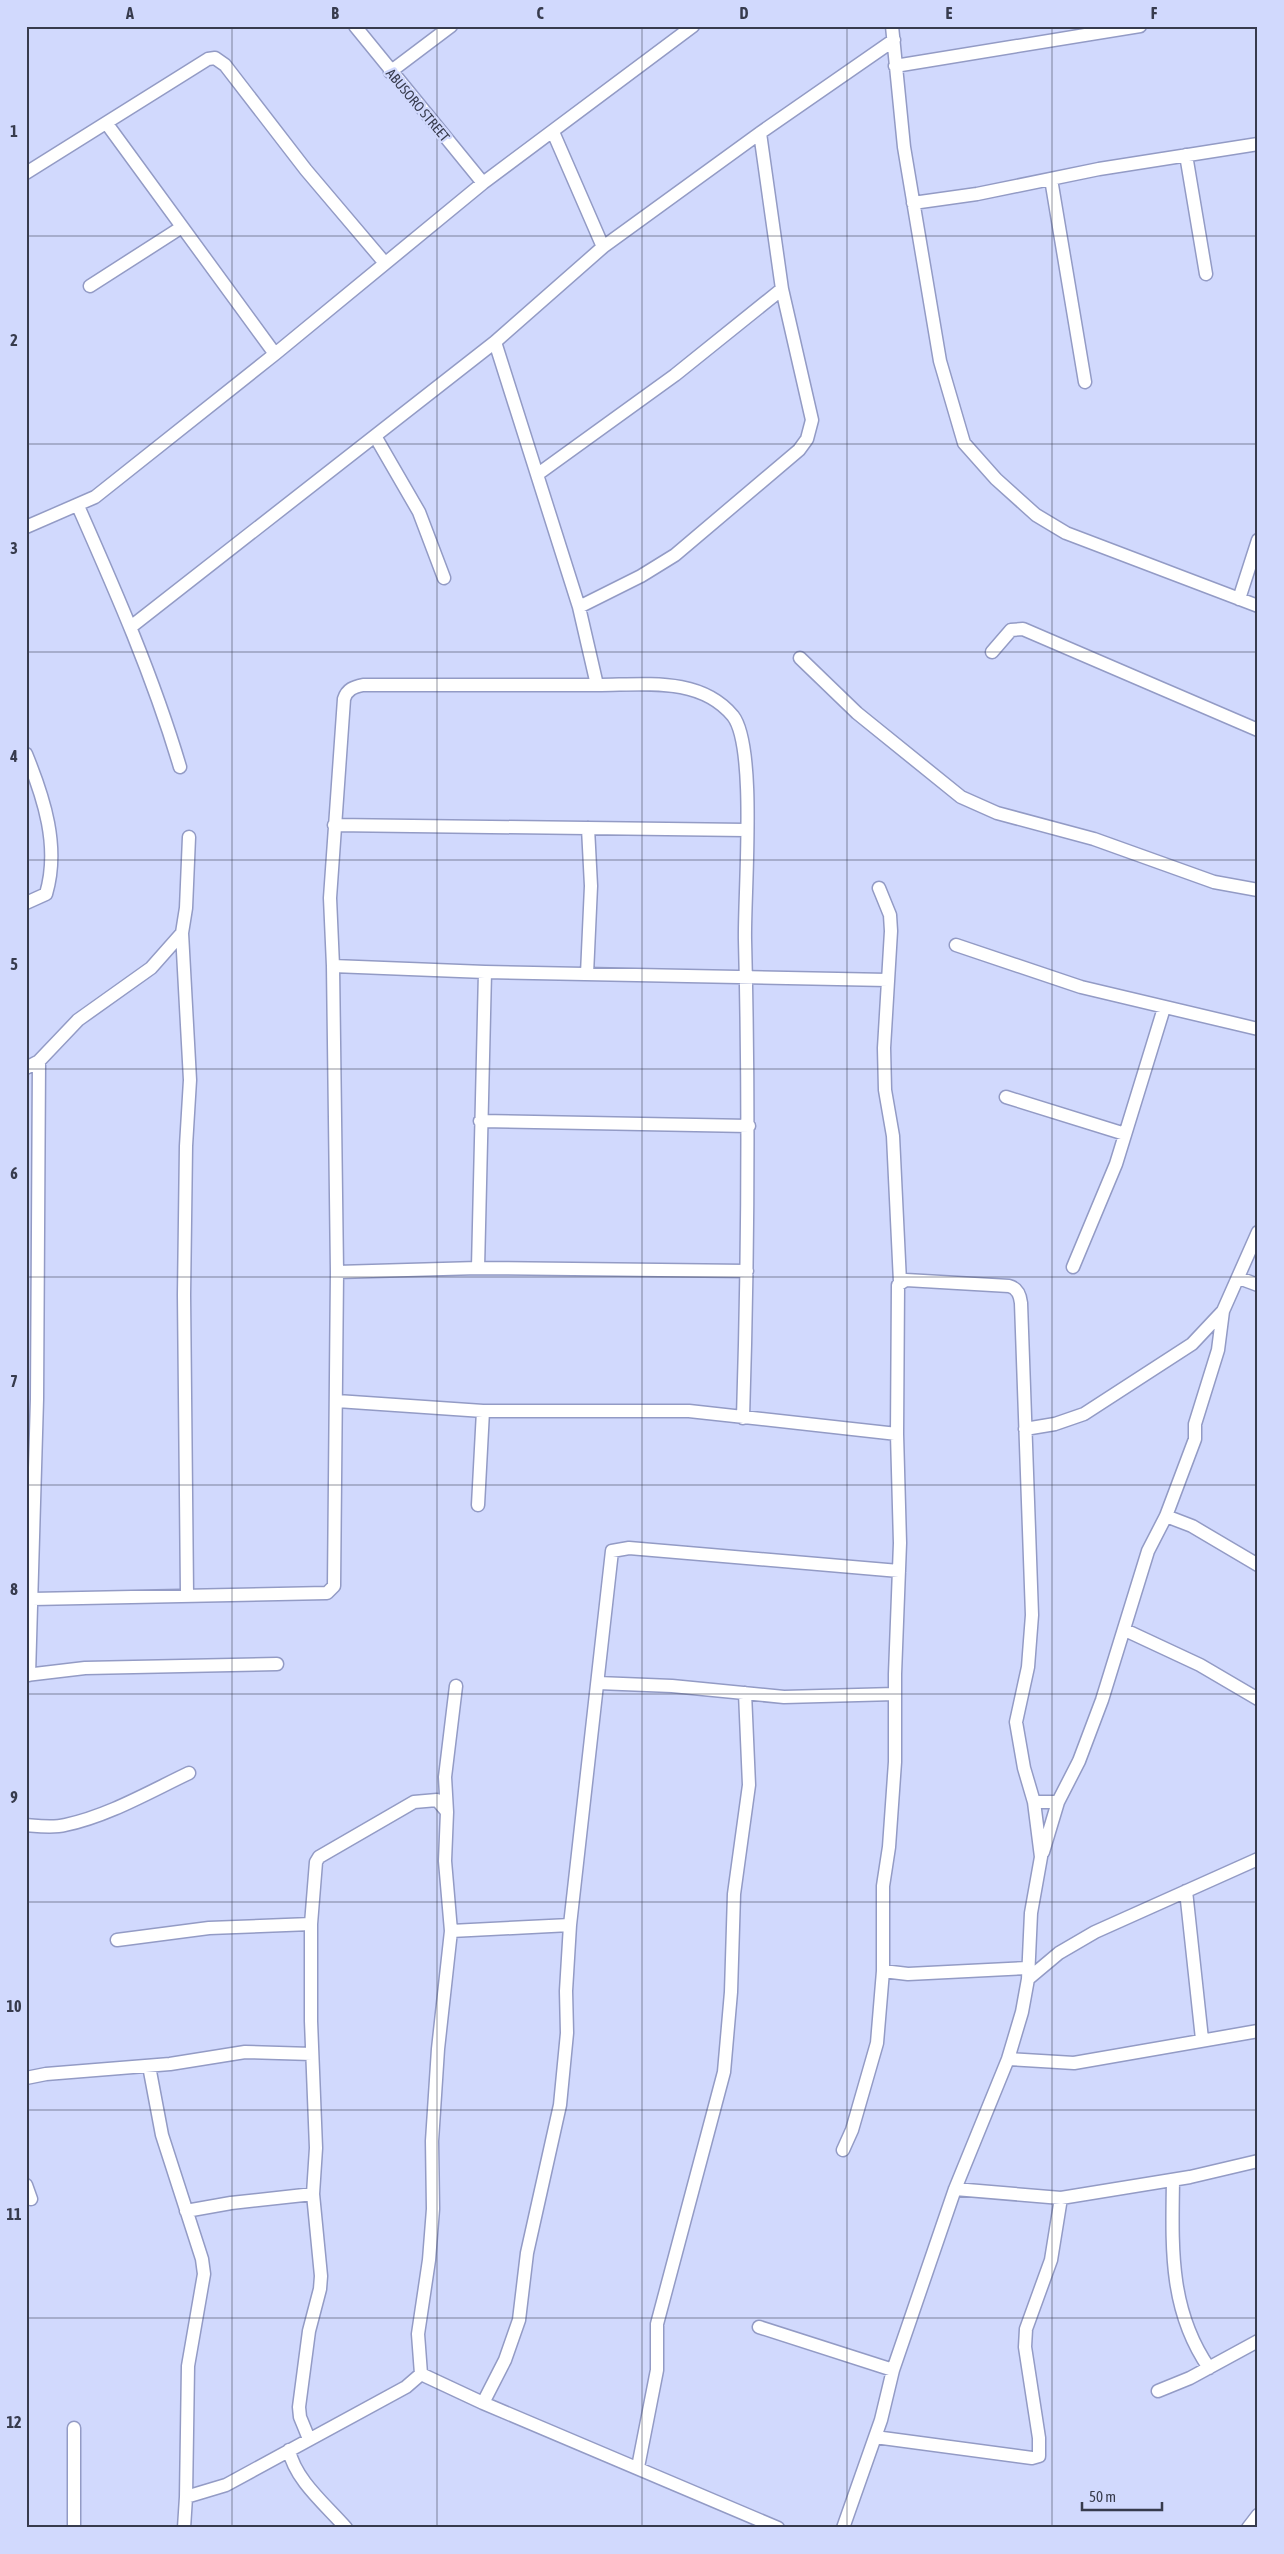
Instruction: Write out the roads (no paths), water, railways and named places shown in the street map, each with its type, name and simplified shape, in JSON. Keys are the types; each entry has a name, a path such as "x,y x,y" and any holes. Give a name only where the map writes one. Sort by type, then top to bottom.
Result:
{"street":[{"name":"ABUSORO STREET","path":"355,26 390,72 483,183"},
{"path":"390,72 451,26"},
{"path":"26,527 95,497 275,354 384,262 483,183 692,26"},
{"path":"892,26 904,147 940,361 964,443 996,479 1036,515 1066,533 1258,606"},
{"path":"895,66 1140,26"},
{"path":"132,626 495,342 603,248 760,133 894,40"},
{"path":"28,167 107,124 208,59 219,59 306,170 384,262"},
{"path":"107,124 275,354"},
{"path":"553,132 603,248"},
{"path":"579,607 641,576 675,555 799,450 812,424 810,406 782,289 760,133"},
{"path":"914,203 977,194 1051,179 1258,144"},
{"path":"1186,155 1206,274"},
{"path":"1051,179 1085,382"},
{"path":"90,286 182,227"},
{"path":"538,474 675,375 782,289"},
{"path":"495,342 579,607 598,685"},
{"path":"375,436 419,512 444,578"},
{"path":"78,506 132,626 163,710 180,767"},
{"path":"1239,599 1258,540"},
{"path":"992,652 1011,630 1023,629 1258,730"},
{"path":"800,658 857,713 961,797 997,813 1094,840 1214,882 1258,890"},
{"path":"32,1599 186,1594 326,1593 334,1586 337,1272 334,966 330,898 344,699 346,694 353,688 379,685 674,685 714,697 734,717 741,731 747,769 745,941 748,977 748,1126 743,1418"},
{"path":"26,902 34,901 46,894 51,874 53,845 27,759"},
{"path":"334,825 746,830"},
{"path":"587,974 591,886 588,828"},
{"path":"186,1594 184,1295 186,1146 190,1080 182,933 186,908 189,837"},
{"path":"844,2150 852,2130 877,2044 883,1971 883,1886 890,1847 895,1762 899,1571 897,1434 898,1285 900,1282 893,1136 885,1090 884,1048 891,931 890,915 879,888"},
{"path":"26,1068 39,1061 78,1020 151,968 182,933"},
{"path":"956,945 1081,987 1258,1029"},
{"path":"334,966 485,972 888,980"},
{"path":"478,1268 485,972"},
{"path":"1073,1267 1102,1201 1164,1008"},
{"path":"39,1061 32,1222 37,1399 32,1599 28,1675 86,1668 277,1664"},
{"path":"1006,1097 1125,1134"},
{"path":"480,1121 748,1126"},
{"path":"843,2528 875,2437 893,2370 955,2189 1008,2059 1022,2012 1028,1974 1031,1913 1041,1857 1058,1802 1079,1761 1125,1630 1148,1551 1166,1516 1195,1439 1196,1424 1218,1350 1223,1311 1258,1232"},
{"path":"337,1272 478,1268 747,1271"},
{"path":"1238,1278 1258,1285"},
{"path":"900,1282 906,1280 1014,1287 1020,1295 1032,1615 1028,1667 1016,1722 1024,1768 1034,1802 1041,1857"},
{"path":"1025,1429 1055,1424 1084,1414 1192,1344 1223,1311"},
{"path":"337,1401 482,1412 680,1411 897,1434"},
{"path":"478,1504 482,1412"},
{"path":"1166,1516 1192,1526 1258,1565"},
{"path":"483,2403 504,2360 519,2320 527,2252 560,2104 567,2032 566,1991 570,1925 612,1551 629,1548 899,1571"},
{"path":"1125,1630 1200,1665 1258,1699"},
{"path":"598,1684 672,1686 784,1697 895,1694"},
{"path":"421,2374 418,2334 429,2260 433,2209 432,2142 438,2049 451,1931 445,1861 447,1812 445,1777 456,1686"},
{"path":"638,2467 657,2370 657,2324 724,2072 731,1992 734,1894 749,1785 745,1693"},
{"path":"26,1825 63,1826 73,1823 109,1811 189,1773"},
{"path":"309,2439 300,2417 299,2407 309,2331 320,2289 321,2265 313,2194 316,2148 312,2054 311,1924 316,1862 319,1857 414,1802 431,1799 437,1800 447,1812"},
{"path":"1034,1802 1058,1802"},
{"path":"883,1971 908,1974 1028,1974 1095,1932 1258,1859"},
{"path":"1186,1891 1202,2039"},
{"path":"117,1940 209,1928 311,1924"},
{"path":"451,1931 570,1925"},
{"path":"1008,2059 1074,2063 1202,2039 1258,2031"},
{"path":"26,2078 46,2074 149,2066 245,2052 312,2054"},
{"path":"149,2066 162,2135 202,2259 204,2274 188,2366 184,2528"},
{"path":"955,2189 1061,2198 1173,2180 1258,2161"},
{"path":"1173,2180 1173,2254 1178,2296 1188,2331 1209,2368"},
{"path":"26,2185 31,2198"},
{"path":"186,2211 231,2203 313,2194"},
{"path":"875,2437 1032,2458 1039,2456 1039,2438 1026,2347 1026,2329 1051,2260 1061,2198"},
{"path":"759,2327 893,2370"},
{"path":"1158,2391 1209,2368 1258,2341"},
{"path":"421,2374 483,2403 638,2467 778,2528"},
{"path":"186,2496 226,2485 287,2455 309,2439 406,2387 421,2374"},
{"path":"74,2428 74,2528"},
{"path":"287,2455 309,2486 346,2528"},
{"path":"1248,2528 1258,2515"}]}
